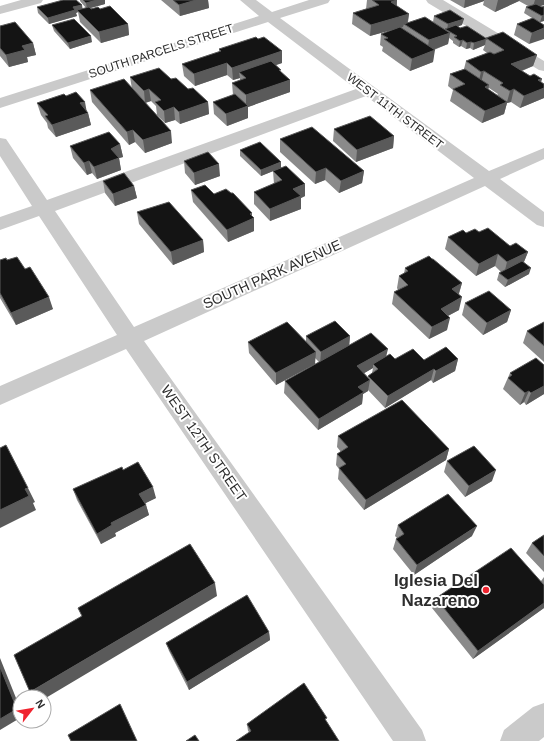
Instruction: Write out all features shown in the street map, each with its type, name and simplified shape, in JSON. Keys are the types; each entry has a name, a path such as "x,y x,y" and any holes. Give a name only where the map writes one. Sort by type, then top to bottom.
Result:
{"street":[{"path":"0,10 36,0"},
{"name":"WEST 11TH STREET","path":"247,0 544,222"},
{"name":"SOUTH PARCELS STREET","path":"0,103 322,0"},
{"path":"434,0 544,67"},
{"path":"0,224 368,90"},
{"name":"WEST 12TH STREET","path":"0,142 130,338 411,741"},
{"name":"SOUTH PARK AVENUE","path":"0,396 544,152"},
{"path":"515,741 544,718"}],"building":[{"path":"63,0 76,0 82,5 73,7 75,10 48,18 37,7"},
{"path":"83,0 97,0 86,3"},
{"path":"173,0 196,0 179,5"},
{"path":"372,0 397,0 391,2 409,14 371,25 353,13 379,5"},
{"path":"536,4 542,7 544,6 544,15 542,16 526,7"},
{"path":"110,6 128,24 99,32 77,10 89,7 91,9 98,7 100,9"},
{"path":"450,10 464,19 448,24 434,16"},
{"path":"425,17 450,33 429,40 404,24"},
{"path":"533,18 544,25 544,28 532,33 517,24"},
{"path":"74,19 91,36 68,43 52,25"},
{"path":"15,22 33,43 22,46 25,50 6,55 0,48 0,26"},
{"path":"456,25 460,28 467,26 487,39 474,43 467,43 463,40 460,41 454,37 457,36 445,29"},
{"path":"400,27 435,50 412,59 384,39 388,38 381,34"},
{"path":"503,32 537,55 511,64 530,76 534,74 542,79 538,80 544,84 544,88 524,96 514,89 510,91 500,85 503,83 484,71 481,72 466,61 490,52 494,54 504,50 486,38"},
{"path":"256,37 258,39 264,37 282,51 232,68 227,63 194,74 182,64 221,51 219,49"},
{"path":"271,61 290,80 246,95 232,83 246,78 239,72"},
{"path":"159,68 171,79 176,78 188,89 193,88 208,102 179,112 174,107 164,111 155,102 161,100 149,89 144,91 130,77"},
{"path":"465,69 489,85 485,87 507,102 485,111 453,89 465,84 450,74"},
{"path":"124,79 171,131 143,140 133,130 127,132 90,90"},
{"path":"76,92 85,102 80,103 88,113 52,125 45,116 48,115 37,103 64,94 66,96"},
{"path":"235,94 248,106 226,114 213,102"},
{"path":"370,116 394,136 357,150 334,129"},
{"path":"312,127 364,171 341,181 326,168 316,172 280,139"},
{"path":"109,132 120,144 111,149 119,158 94,167 89,161 84,163 70,146"},
{"path":"260,142 281,162 261,170 240,150"},
{"path":"208,152 219,164 194,173 184,161"},
{"path":"286,166 305,184 293,189 301,196 270,209 254,192 282,180 273,171"},
{"path":"124,173 134,186 113,194 103,181"},
{"path":"205,185 214,194 226,189 233,193 252,213 250,214 254,218 227,230 191,190"},
{"path":"169,202 203,240 171,252 137,212"},
{"path":"488,228 510,246 516,243 528,252 507,262 498,254 479,264 448,237 463,230 466,233 475,229 479,232"},
{"path":"429,256 462,283 452,289 462,297 441,309 450,318 432,327 394,292 408,285 399,276 408,271 405,268"},
{"path":"17,257 25,269 30,267 49,297 11,313 0,293 0,260 6,258 7,260"},
{"path":"522,261 531,268 508,280 499,273"},
{"path":"489,291 511,310 487,323 465,303"},
{"path":"335,321 350,336 321,352 306,336"},
{"path":"287,322 316,352 276,373 248,342"},
{"path":"544,322 544,346 527,331"},
{"path":"371,333 388,349 357,366 370,380 358,387 364,392 319,419 285,381"},
{"path":"446,347 458,359 436,371 434,369 388,396 368,376 378,369 373,364 390,354 395,359 413,349 424,360"},
{"path":"536,358 544,365 544,386 531,393 529,391 525,393 508,378 512,375 510,373"},
{"path":"402,400 449,449 366,500 339,468 346,464 337,454 348,447 338,436"},
{"path":"6,445 28,488 25,489 29,496 0,510 0,448"},
{"path":"474,446 496,470 469,486 447,461"},
{"path":"138,462 153,487 139,494 146,505 111,523 112,525 97,534 73,489 122,467 123,470"},
{"path":"448,494 477,526 417,565 396,539 404,534 398,525"},
{"path":"544,535 544,556 532,543"},
{"path":"190,544 215,583 35,689 29,689 14,655 82,616 78,608"},
{"path":"511,548 544,585 544,603 478,651 436,598"},
{"path":"247,595 269,632 187,682 166,643"},
{"path":"0,667 12,697 12,712 0,719"},
{"path":"304,683 327,718 325,719 339,741 236,741 251,731 247,724"},
{"path":"120,704 137,741 71,741 68,735"},
{"path":"195,735 199,741 186,741"}],"place":[{"name":"Iglesia Del Nazareno","path":"486,590"}]}
